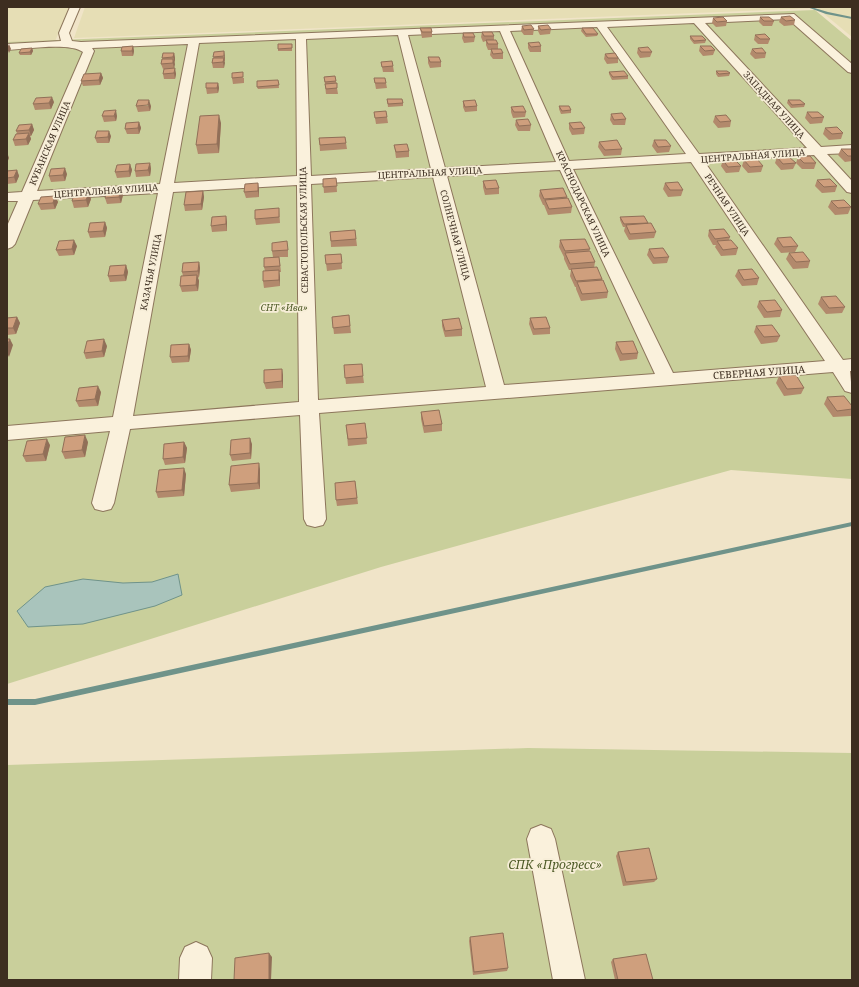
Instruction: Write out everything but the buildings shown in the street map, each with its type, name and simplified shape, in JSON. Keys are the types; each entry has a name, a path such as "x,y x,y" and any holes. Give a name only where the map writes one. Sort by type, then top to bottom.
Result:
{"street":[{"path":"67,44 64,33 75,7"},
{"path":"7,47 194,41 790,16 852,70"},
{"name":"ЗАПАДНАЯ УЛИЦА","path":"697,20 852,188"},
{"name":"РЕЧНАЯ УЛИЦА","path":"600,24 845,366 852,387"},
{"name":"КРАСНОДАРСКАЯ УЛИЦА","path":"504,28 565,166 666,378"},
{"name":"СОЛНЕЧНАЯ УЛИЦА","path":"402,32 497,392"},
{"name":"СЕВАСТОПОЛЬСКАЯ УЛИЦА","path":"301,36 309,407 315,519"},
{"name":"КАЗАЧЬЯ УЛИЦА","path":"103,503 122,423 168,187 194,41"},
{"name":"КУБАНСКАЯ УЛИЦА","path":"7,244 89,51 81,45"},
{"name":"ЦЕНТРАЛЬНАЯ УЛИЦА","path":"7,196 696,159 852,149"},
{"name":"СЕВЕРНАЯ УЛИЦА","path":"7,433 666,378 845,366"},
{"path":"541,839 569,980"}],"shaded area":[{"path":"7,7 69,7 54,44 7,46"},
{"path":"85,7 852,7 852,37 817,8 74,38"}],"green space":[{"name":"СНТ «Ива»","path":"815,10 852,41 852,479 731,470 381,567 7,684 7,42"},
{"name":"СПК «Прогресс»","path":"528,748 852,753 852,980 7,980 7,765"}],"water":[{"path":"178,574 182,595 155,606 83,624 28,627 17,611 45,587 83,579 123,583 152,582"}],"waterway":[{"path":"808,7 827,13 852,18"},
{"path":"7,702 35,702 852,524"}]}
